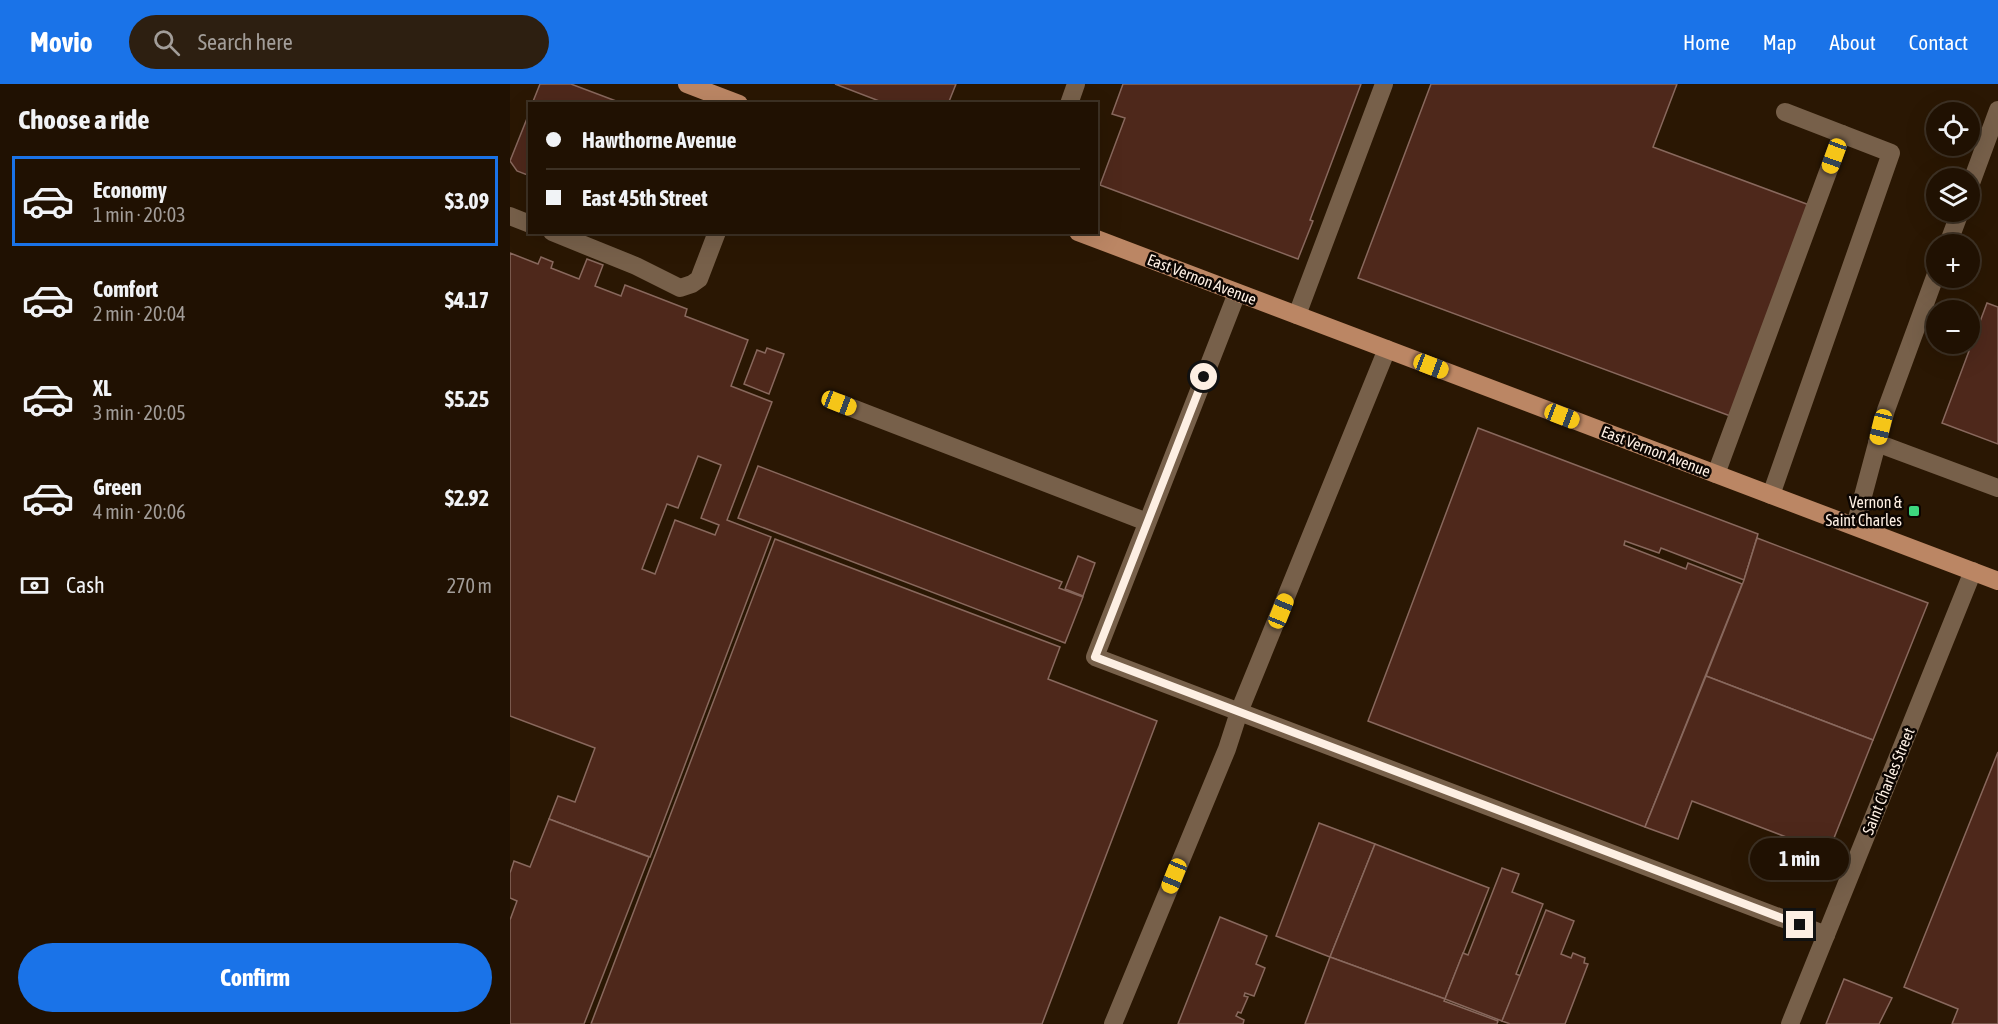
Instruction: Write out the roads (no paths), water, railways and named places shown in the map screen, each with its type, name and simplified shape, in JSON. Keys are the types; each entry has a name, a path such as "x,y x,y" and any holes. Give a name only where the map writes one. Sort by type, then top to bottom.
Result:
{"main road":[{"path":"687,84 734,102"},
{"name":"East Vernon Avenue","path":"1083,234 1998,581"}],"street":[{"path":"1070,102 1076,84"},
{"path":"1297,315 1384,84"},
{"path":"1977,168 1998,110"},
{"path":"1771,495 1891,153 1785,112"},
{"path":"1716,474 1842,134"},
{"path":"510,216 528,223"},
{"path":"557,234 636,266 680,288 699,279 716,234"},
{"path":"1855,526 1886,410 1931,288"},
{"path":"1237,293 1095,657 1826,935"},
{"path":"1113,1024 1227,749 1239,712 1387,350"},
{"path":"839,403 1147,522"},
{"path":"1877,443 1998,488"},
{"name":"Saint Charles Street","path":"1790,1024 1973,571"}],"place":[{"name":"Vernon & Saint Charles","path":"1914,511"}]}
